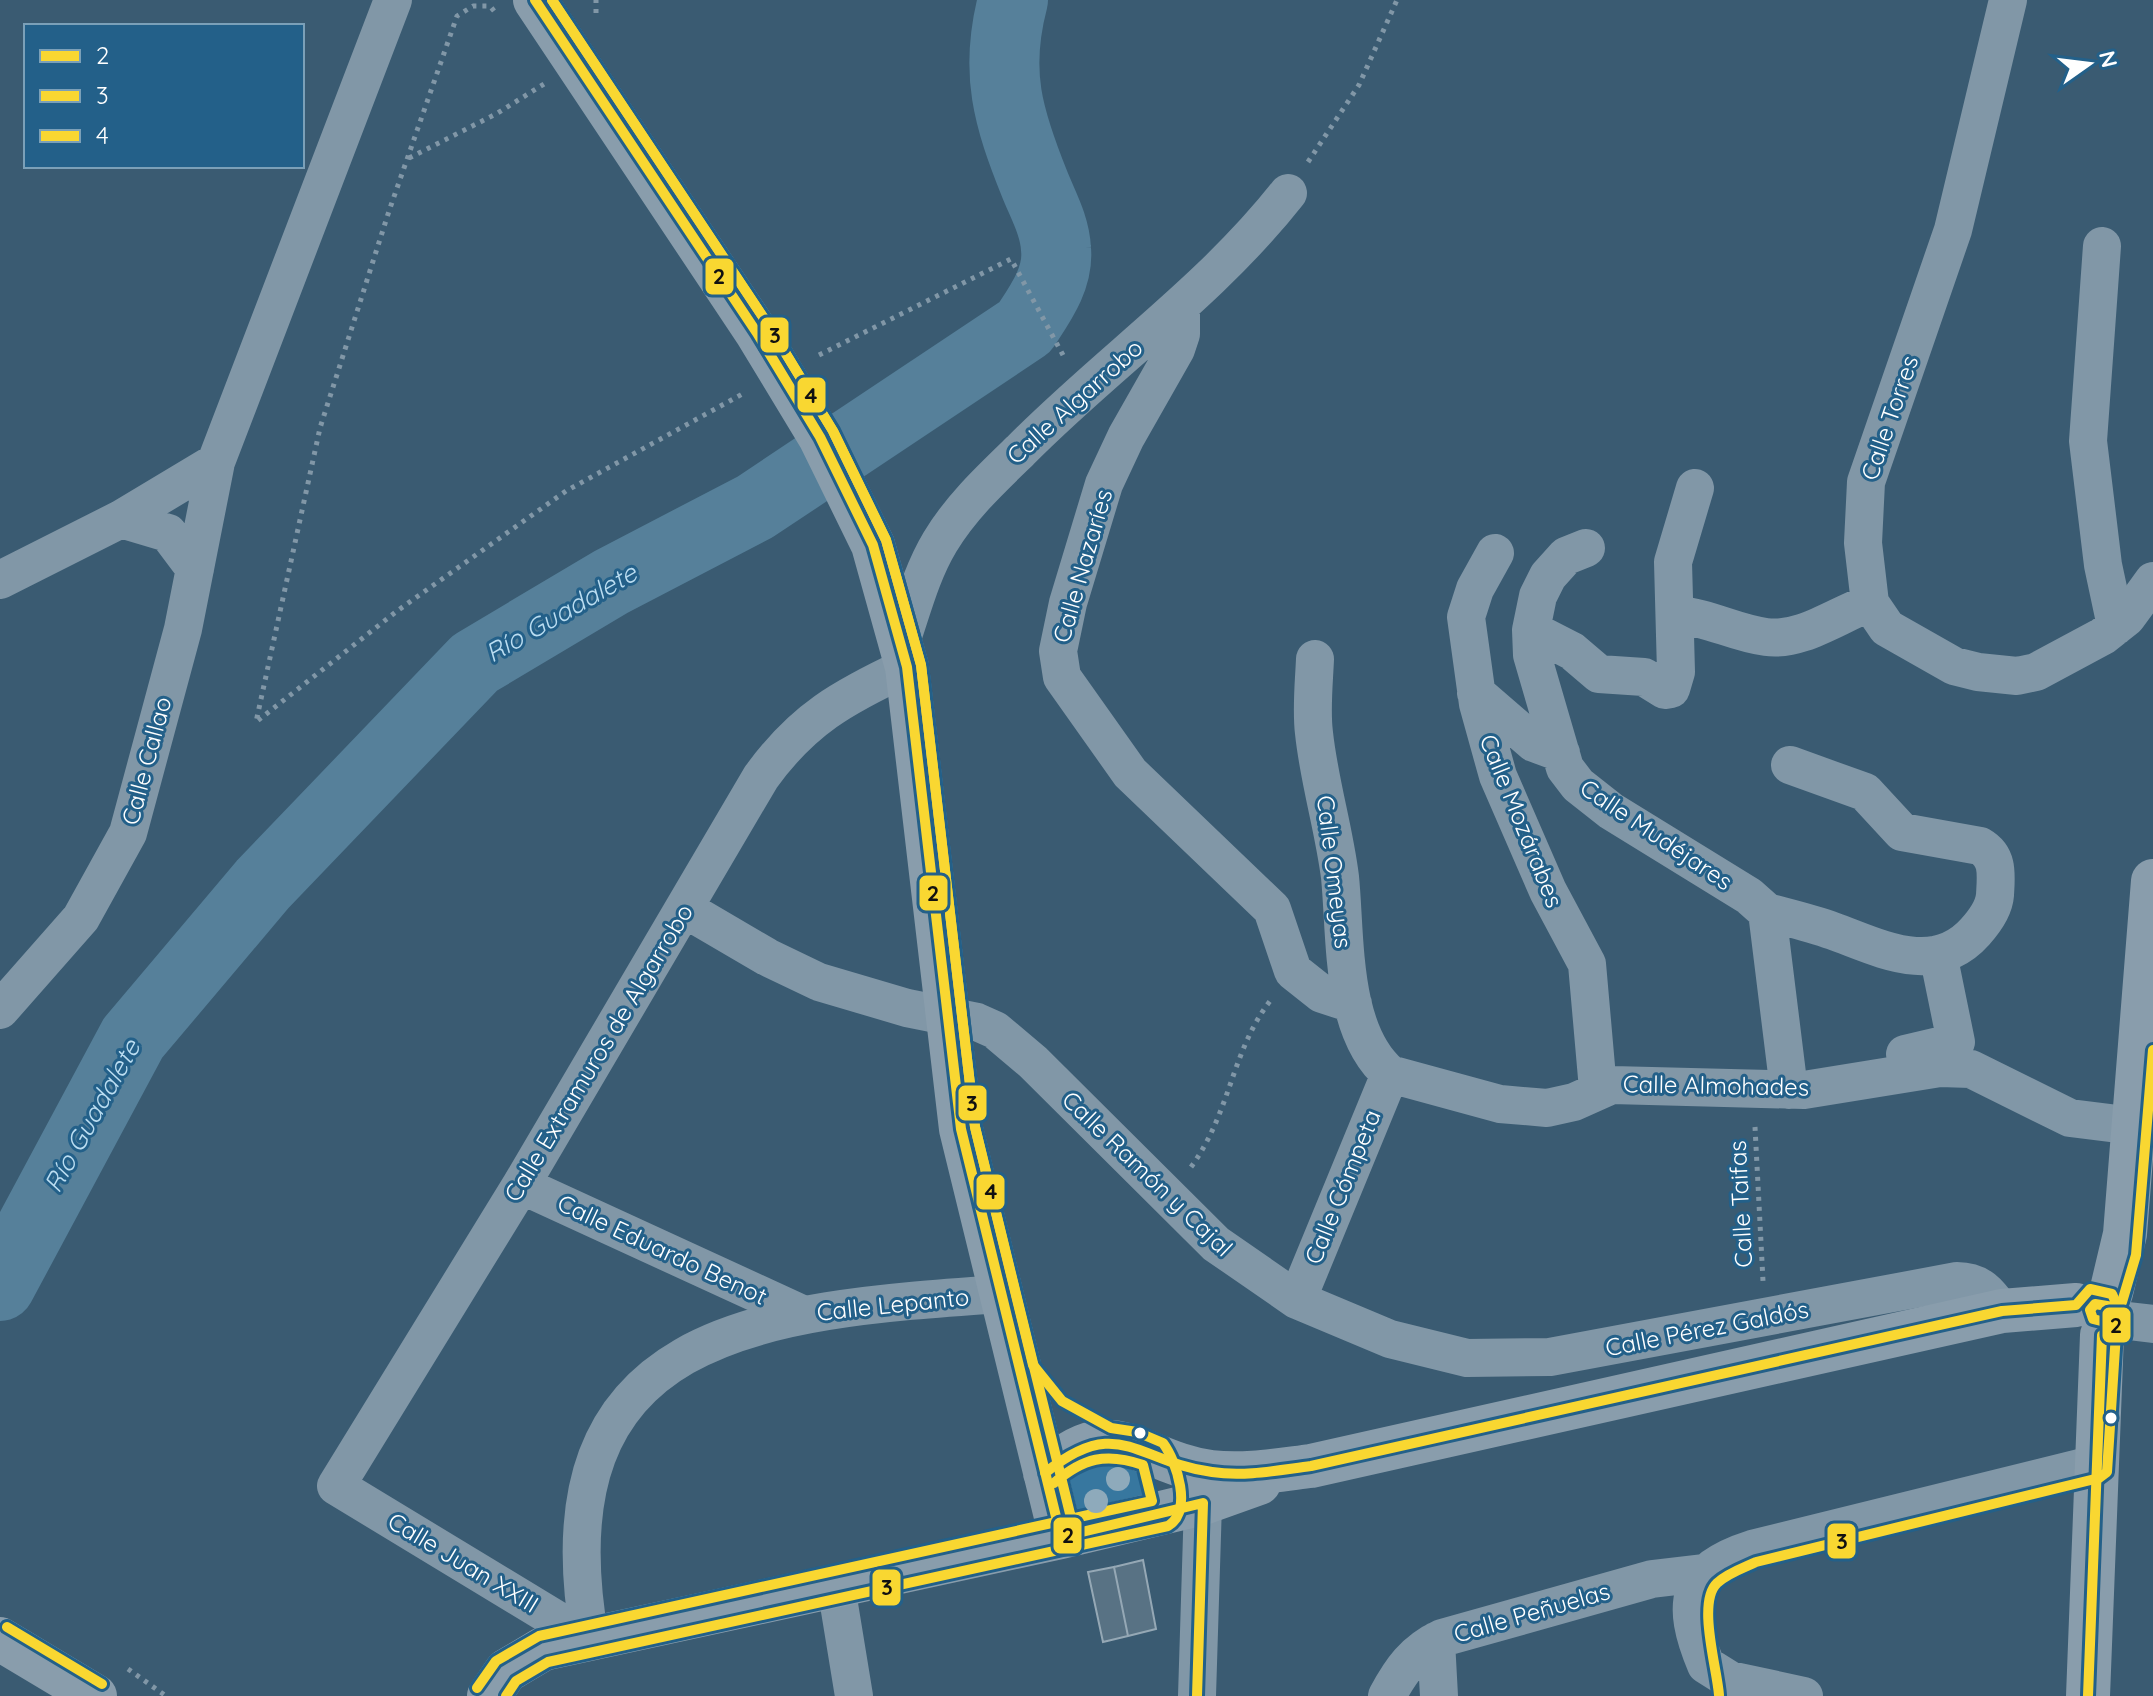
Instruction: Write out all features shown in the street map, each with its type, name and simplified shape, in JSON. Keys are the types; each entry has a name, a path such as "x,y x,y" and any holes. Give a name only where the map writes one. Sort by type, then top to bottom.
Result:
{"street":[{"name":"Calle Callao","path":"0,1010 81,918 128,833 183,629 216,462 393,0"},
{"name":"Calle Torres","path":"1870,603 1863,543 1866,482 1953,230 2008,0"},
{"name":"Calle Algarrobo","path":"527,13 757,333 851,496 885,584 905,653 923,779 961,1129 1061,1537"},
{"name":"Calle Algarrobo","path":"905,653 923,575 940,543 972,499 1060,410 1181,308 1262,226 1288,193"},
{"path":"2102,246 2088,441 2103,565 2116,626"},
{"name":"Calle Nazaríes","path":"1181,308 1181,334 1176,349 1126,437 1104,484 1068,603 1059,666 1066,687 1130,773 1272,909 1293,971"},
{"path":"0,580 121,519 216,462"},
{"path":"1531,630 1572,651 1599,674 1644,677 1665,690 1671,689 1676,672 1673,562 1695,488"},
{"path":"121,519 168,533 195,569"},
{"name":"Calle Mudéjares","path":"1586,548 1566,556 1548,576 1538,596 1531,630 1532,655 1569,775 1611,811 1749,896 1767,912"},
{"name":"Calle Mozárabes","path":"1495,553 1475,589 1466,617 1476,693 1498,776 1548,891 1587,964 1598,1089"},
{"path":"1676,615 1700,616 1738,630 1783,638 1800,635 1870,603 1887,628 1934,655 1954,666 1997,675 2036,672 2116,626 2153,581"},
{"name":"Calle Extramuros de Algarrobo","path":"336,1486 521,1185 779,751 830,705 905,653"},
{"name":"Calle Omeyas","path":"1315,659 1314,731 1340,878 1344,951 1353,1004 1368,1047 1390,1074"},
{"path":"1476,693 1534,743 1561,753"},
{"path":"1770,1089 1767,912 1835,931 1900,956 1954,946 1994,902 1995,862 1990,852 1980,846 1902,832 1865,792 1790,765"},
{"path":"2088,1696 2096,1464 2112,1315 2122,1254 2153,881"},
{"name":"Calle Ramón y Cajal","path":"685,909 767,957 819,982 977,1022 1011,1042 1216,1244 1297,1300 1400,1342"},
{"path":"1875,1079 1873,1061 1956,1042 1954,946"},
{"path":"1293,971 1322,994 1353,1004"},
{"name":"Calle Almohades","path":"1390,1074 1528,1108 1562,1106 1598,1089 1641,1084 1770,1089 1875,1079 1940,1068 1971,1069 2070,1118 2134,1126"},
{"name":"Calle Cómpeta","path":"1297,1300 1390,1074"},
{"name":"Calle Eduardo Benot","path":"521,1185 804,1315"},
{"name":"Calle Pérez Galdós","path":"1400,1342 1467,1358 1550,1357 1957,1281 1971,1281 1984,1289 2002,1311"},
{"name":"Calle Lepanto","path":"590,1640 582,1595 581,1529 594,1467 612,1425 636,1390 666,1365 706,1344 804,1315 879,1303 1000,1294"},
{"name":"Calle Pérez Galdós","path":"489,1696 506,1671 543,1649 1183,1508 1311,1466 2002,1311 2112,1315"},
{"name":"Calle Pérez Galdós","path":"1020,1371 1053,1412 1107,1442"},
{"name":"Calle Pérez Galdós","path":"1045,1473 1066,1453 1084,1444 1107,1442 1133,1445 1182,1467 1212,1472 1244,1474 1311,1466"},
{"path":"1154,1454 1168,1495 1183,1508 1197,1696"},
{"path":"1804,1696 1730,1680 1705,1680 1693,1605 1703,1573 1714,1563 1752,1549 2096,1464"},
{"name":"Calle Juan XXIII","path":"336,1486 590,1640"},
{"name":"Calle Peñuelas","path":"1387,1696 1408,1661 1436,1641 1468,1629 1652,1579 1703,1573"},
{"path":"836,1586 854,1696"},
{"path":"0,1639 95,1696"},
{"path":"1436,1641 1439,1696"}],"path":[{"path":"595,17 596,0"},
{"path":"1288,193 1359,85 1397,0"},
{"path":"527,13 473,6 457,16 320,428 256,722 397,611 566,491 691,419 761,385"},
{"path":"408,158 496,114 548,80"},
{"path":"817,357 1011,259 1058,344"},
{"path":"1168,1199 1215,1130 1253,1026 1293,971"},
{"name":"Calle Taifas","path":"1765,1318 1770,1089"}],"shaded area":[{"path":"1136,1463 1147,1495 1073,1512 1064,1476 1079,1465"}],"building":[{"path":"1143,1560 1156,1629 1128,1636 1114,1567"},
{"path":"1114,1567 1128,1636 1103,1642 1088,1572"}],"waterway":[{"name":"Río Guadalete","path":"0,1286 133,1038 263,884 475,663 611,582 755,507 1025,327 1042,300 1055,270 1056,249 1051,224 1011,116 1007,94 1005,50 1013,0"}],"transit line":[{"name":"2","path":"535,0 757,333 820,437 873,545 907,667 961,1129 1061,1537 1203,1503 1197,1696"},
{"name":"3","path":"506,1696 516,1681 548,1662 1168,1526 1176,1519 1181,1498 1177,1474 1163,1443 1137,1432 1111,1428 1062,1401 1033,1365 975,1127 921,665 886,540 833,431 769,326 552,0"},
{"name":"4","path":"552,0 769,326 833,431 886,540 921,665 975,1127 1075,1534"},
{"name":"3","path":"1719,1695 1708,1620 1709,1605 1711,1592 1717,1583 1731,1574 1756,1562 2099,1478 2107,1472 2116,1333 2109,1323 2093,1319 2090,1310 2095,1304 2113,1307 2122,1302 2136,1255 2153,1050"},
{"name":"2","path":"1045,1473 1070,1455 1092,1446 1110,1444 1128,1446 1186,1467 1212,1472 1249,1473 1311,1466 2002,1311 2076,1305 2090,1289 2112,1294 2120,1312 2116,1327 2102,1335 2088,1696"},
{"name":"4","path":"477,1688 496,1661 539,1636 1152,1501 1143,1465 1130,1461 1106,1458 1085,1463 1054,1483"},
{"name":"4","path":"7,1627 102,1684"}]}
